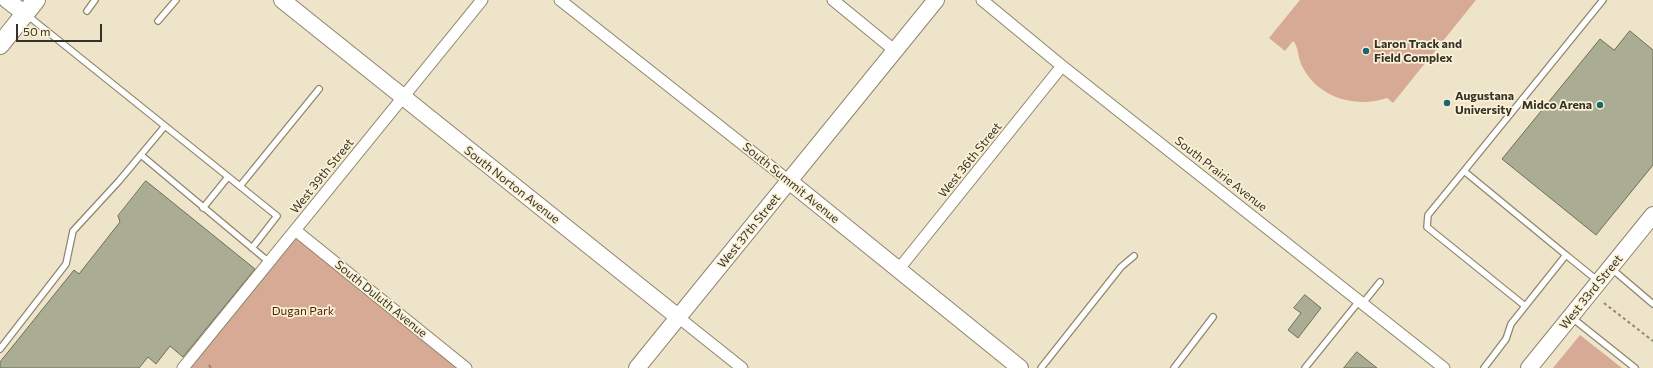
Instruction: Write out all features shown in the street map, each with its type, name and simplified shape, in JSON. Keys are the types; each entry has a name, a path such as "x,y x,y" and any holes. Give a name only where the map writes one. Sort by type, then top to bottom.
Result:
{"main road":[{"path":"0,45 36,0"}],"street":[{"path":"7,0 25,14"},
{"name":"South Norton Avenue","path":"282,0 742,368"},
{"name":"West 39th Street","path":"183,368 482,0"},
{"name":"South Summit Avenue","path":"560,0 789,181 1020,368"},
{"path":"833,0 894,50"},
{"name":"West 37th Street","path":"637,368 936,0"},
{"name":"South Prairie Avenue","path":"982,0 1062,66 1444,368"},
{"name":"West 36th Street","path":"898,270 1062,66"},
{"name":"West 33rd Street","path":"1529,368 1653,215"},
{"name":"South Duluth Avenue","path":"295,230 466,368"}],"lane":[{"path":"86,11 95,0"},
{"path":"158,21 176,0"},
{"path":"1525,306 1427,227 1428,215 1603,0"},
{"path":"25,14 277,216 252,248"},
{"path":"240,186 319,89"},
{"path":"0,349 66,264 73,231 119,181 165,126"},
{"path":"141,155 269,262"},
{"path":"1464,171 1599,282"},
{"path":"203,208 228,177"},
{"path":"1042,368 1121,267 1134,256"},
{"path":"1484,368 1506,339 1511,324 1566,256"},
{"path":"1610,268 1653,304"},
{"path":"1306,368 1380,282"},
{"path":"1174,368 1212,317"},
{"path":"1571,317 1635,368"}],"path":[{"path":"1604,303 1653,341"}],"green space":[{"name":"Laron Track and Field Complex","path":"1300,0 1476,0 1393,103 1387,98 1362,102 1337,98 1316,85 1308,75 1301,64 1296,45 1293,41 1285,51 1269,38"},
{"name":"Dugan Park","path":"295,230 466,368 190,368"},
{"path":"1580,335 1622,368 1553,368"}],"building":[{"name":"Midco Arena","path":"1630,31 1653,50 1653,165 1596,235 1502,159 1600,39 1614,50"},
{"path":"146,181 255,269 183,357 170,346 156,364 148,357 139,368 0,368 0,362 74,270 79,274 120,222 118,216"},
{"path":"1305,295 1321,308 1298,338 1288,330 1301,313 1294,308"},
{"path":"1357,352 1377,368 1344,368"}],"place":[{"name":"Laron Track and Field Complex","path":"1366,51"},
{"name":"Augustana University","path":"1447,103"},
{"name":"Midco Arena","path":"1600,105"}]}
